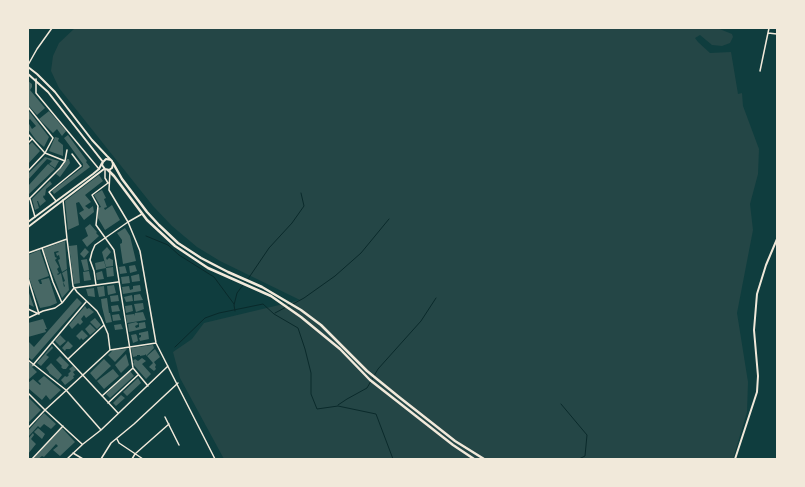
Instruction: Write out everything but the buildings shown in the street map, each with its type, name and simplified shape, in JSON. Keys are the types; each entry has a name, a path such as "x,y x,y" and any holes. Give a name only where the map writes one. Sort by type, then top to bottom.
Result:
{"highway":[{"path":"112,161 122,179 147,212 158,225 178,243 201,258 262,287 301,310 321,325 367,371 455,440 484,459"},
{"path":"107,170 142,214 164,236 198,262 218,273 259,290 301,317 340,349 370,380 453,445 474,459"}],"main road":[{"path":"28,66 54,92 92,140 112,161 113,166 63,200 28,227"},
{"path":"28,74 36,79 64,112 107,170"},
{"path":"28,222 99,169 102,162 108,159 112,161"},
{"path":"735,459 757,392 758,376 754,330 757,294 766,264 777,239"}],"street":[{"path":"28,66 37,49 52,28"},
{"path":"760,71 769,28"},
{"path":"768,33 777,34"},
{"path":"36,79 36,93 99,169"},
{"path":"28,107 53,138 46,153 28,171"},
{"path":"28,134 46,153 65,161"},
{"path":"28,143 32,139"},
{"path":"34,218 29,199 56,174 65,161 67,150"},
{"path":"56,201 49,192 81,166 72,154"},
{"path":"107,170 106,178 108,183"},
{"path":"107,170 109,190 128,222 140,251 156,343 215,459"},
{"path":"108,183 92,195 98,206 96,225 114,250 133,368 148,386"},
{"path":"63,200 74,288 97,312 104,324 110,350"},
{"path":"96,285 94,271 90,260 95,245 142,214"},
{"path":"28,254 67,239"},
{"path":"42,248 53,282 62,303"},
{"path":"28,278 39,314"},
{"path":"28,318 55,308 62,303 74,288 118,282"},
{"path":"34,364 86,302"},
{"path":"28,309 39,314"},
{"path":"68,359 104,324"},
{"path":"52,342 118,413"},
{"path":"28,428 66,390 110,350 156,343"},
{"path":"28,360 66,390 101,430"},
{"path":"67,459 73,452 101,430 168,366"},
{"path":"102,396 133,368"},
{"path":"108,402 138,375"},
{"path":"101,459 111,443 117,440 178,384"},
{"path":"28,393 83,444"},
{"path":"165,417 179,445"},
{"path":"132,459 135,454 169,424"},
{"path":"32,459 63,426"},
{"path":"117,440 119,443 143,459"},
{"path":"73,452 83,459"}],"shaded area":[{"path":"75,28 717,28 732,34 733,37 730,43 722,46 712,45 700,35 695,38 710,53 731,52 738,94 742,93 743,106 759,149 758,174 750,204 753,230 737,313 748,382 747,412 733,459 224,459 180,378 173,352 192,339 204,323 300,300 220,261 197,247 172,226 153,206 59,88 51,71 53,56 59,43"}],"waterway":[{"path":"248,279 269,248 292,223 304,206 301,193"},
{"path":"293,304 335,276 361,253 389,219"},
{"path":"146,236 168,245 179,255 214,277 234,304"},
{"path":"235,311 234,305 237,293 246,281"},
{"path":"338,405 367,388 378,369 421,321 436,298"},
{"path":"175,347 205,318 219,313 263,304 274,314 298,328 311,373 311,394 317,409 338,406 376,414 393,459"},
{"path":"275,313 290,305"},
{"path":"561,404 587,435 585,456 579,459"}]}
